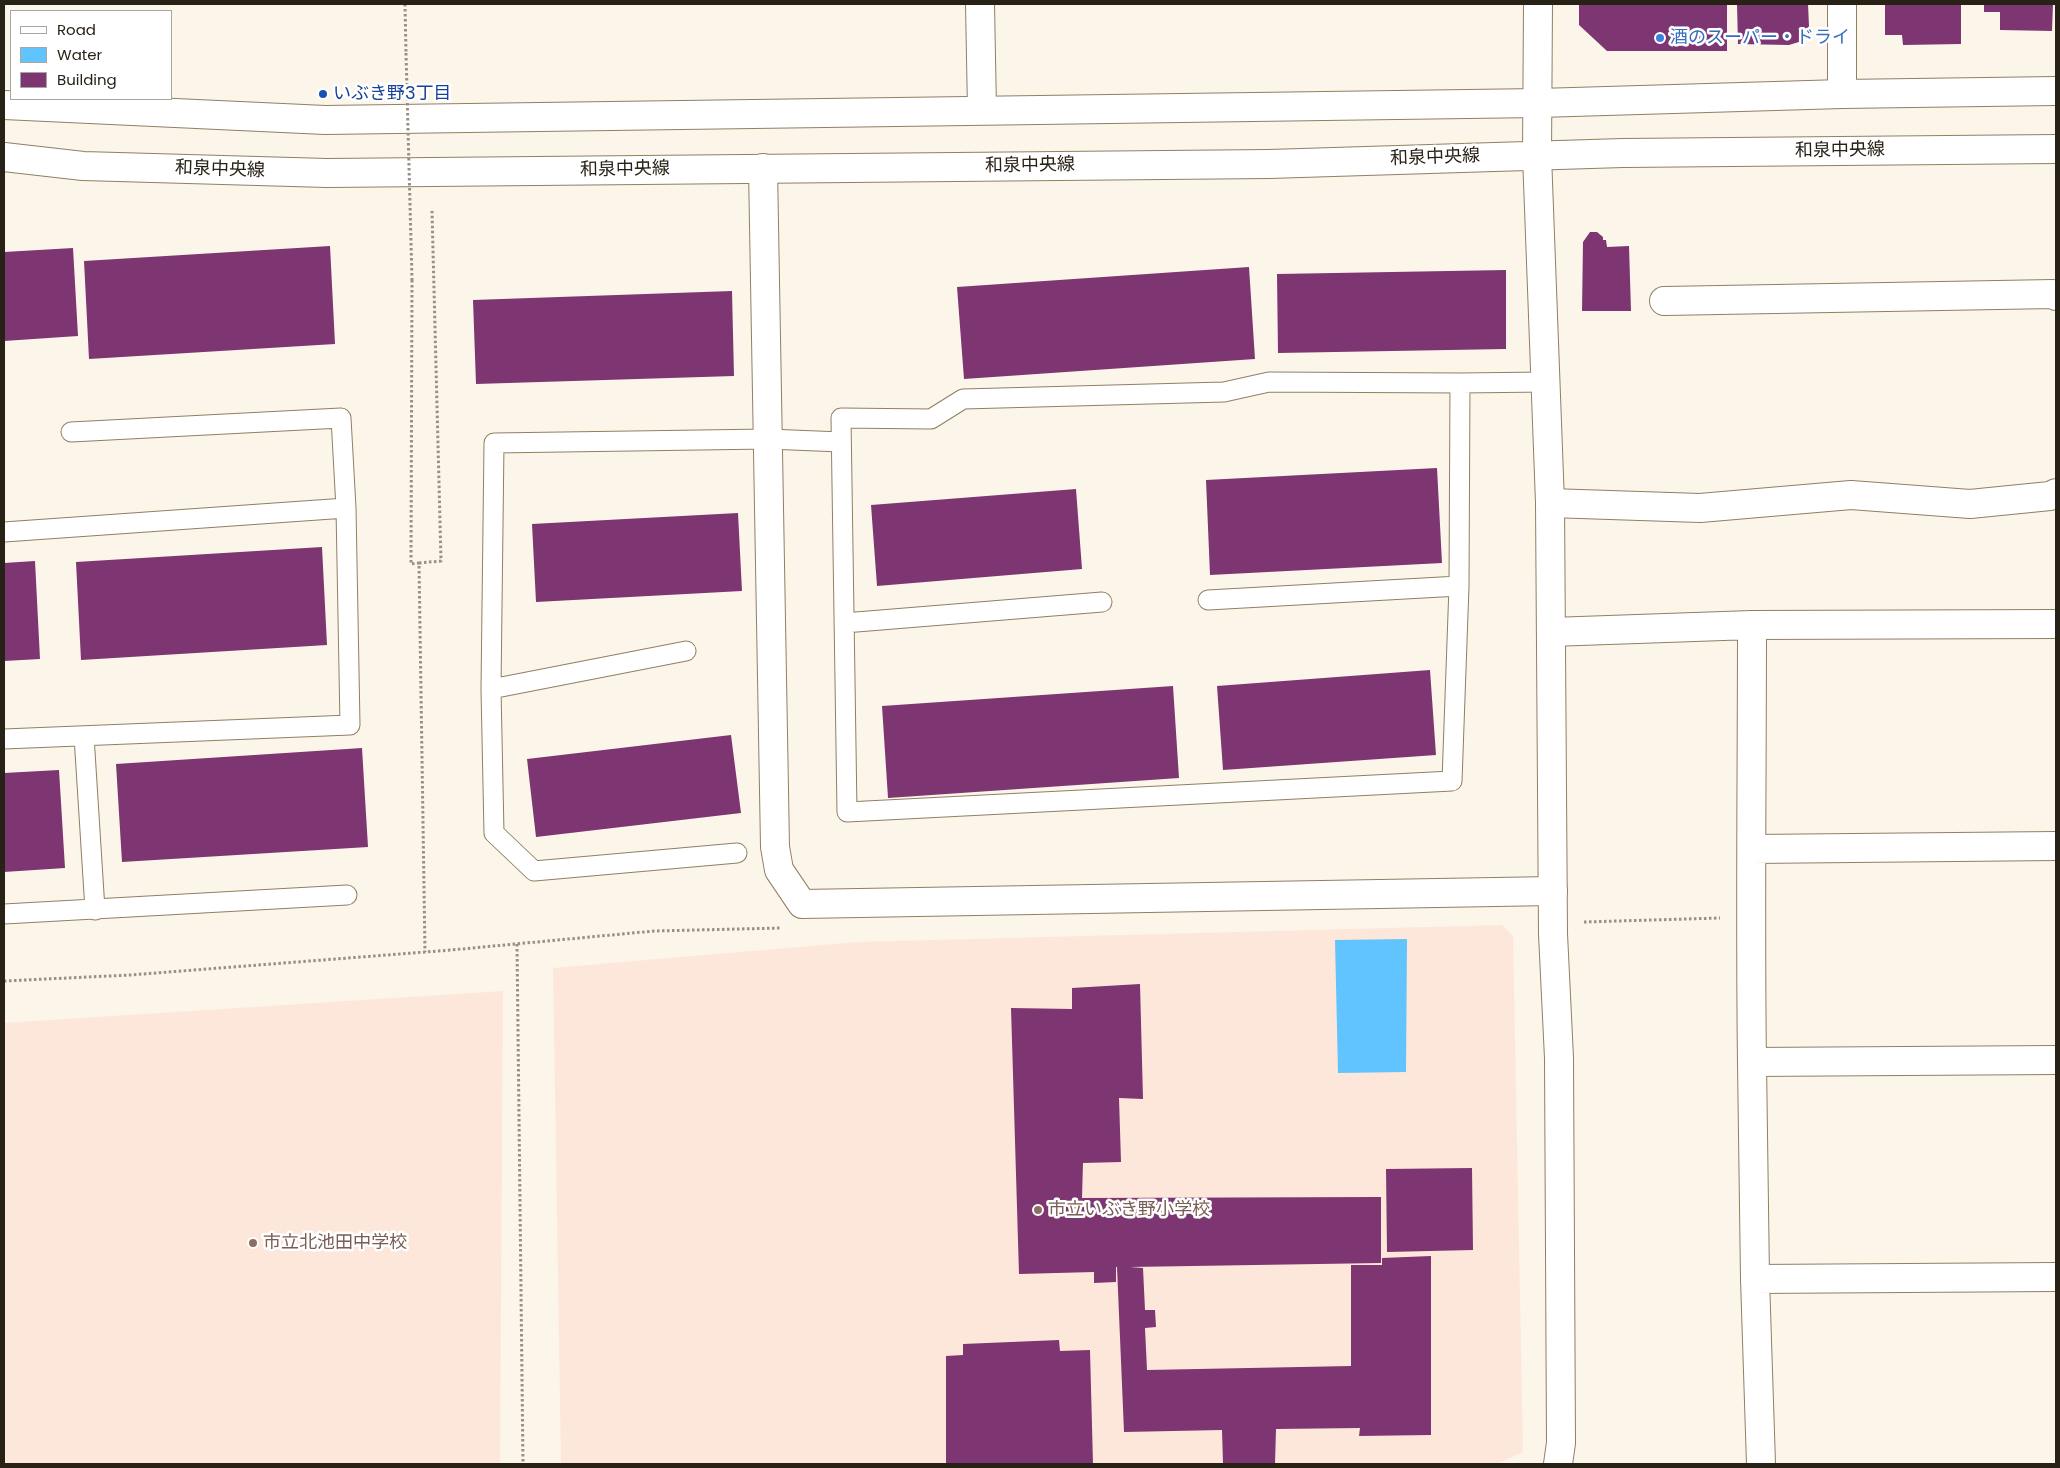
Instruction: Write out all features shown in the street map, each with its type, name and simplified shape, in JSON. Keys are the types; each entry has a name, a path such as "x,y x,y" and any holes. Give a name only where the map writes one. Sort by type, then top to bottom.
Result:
{"street":[{"path":"980,4 982,110"},
{"path":"1538,4 1539,103 1537,155 1550,503 1553,891 1559,1058 1561,1443 1558,1464"},
{"path":"1842,4 1842,94"},
{"path":"4,105 325,120 1539,103 1842,94 2056,91"},
{"name":"和泉中央線","path":"4,157 83,166 327,173 1269,164 1537,155 2056,149"},
{"path":"763,168 775,847 779,870 802,904 1553,891"},
{"path":"1664,301 2053,294 2056,296"},
{"path":"1550,503 1700,508 1850,495 1970,504 2050,496 2056,492"},
{"path":"1550,632 1752,625 2056,624"},
{"path":"1752,625 1752,849 1750,917 1755,1279 1762,1464"},
{"path":"1752,849 2056,846"},
{"path":"1752,1062 2056,1060"},
{"path":"1755,1279 2056,1276"}],"lane":[{"path":"1460,383 1459,586 1452,781 847,812 841,418 931,419 963,399 1224,392 1269,382 1546,382"},
{"path":"4,739 350,724 346,508 341,418 71,432"},
{"path":"737,853 534,871 494,833 491,689 494,443 768,439 841,442"},
{"path":"4,532 346,508"},
{"path":"1208,600 1459,586"},
{"path":"844,623 1102,602"},
{"path":"491,689 686,651"},
{"path":"84,736 95,910"},
{"path":"4,914 347,895"}],"path":[{"path":"404,4 412,280 410,564 441,561 432,211"},
{"path":"419,563 425,952"},
{"path":"1576,923 1750,917"},
{"path":"4,981 130,975 425,952 654,931 783,928"},
{"path":"517,944 523,1464"}],"shaded area":[{"name":"市立いぶき野小学校","path":"1502,925 1513,936 1523,1452 1497,1464 561,1464 553,968 857,942"},
{"name":"市立北池田中学校","path":"503,991 500,1464 4,1464 4,1023"}],"water":[{"path":"1407,939 1406,1072 1338,1073 1335,940"}],"building":[{"name":"酒のスーパー・ドライ","path":"1579,4 1727,4 1727,51 1607,51 1579,25"},
{"path":"1737,4 1808,4 1809,26 1802,41 1789,45 1738,44"},
{"path":"1885,4 1961,4 1961,44 1903,45 1902,35 1885,35"},
{"path":"1984,4 2053,4 2052,31 2000,30 2000,12 1984,12"},
{"path":"1590,232 1597,232 1603,237 1603,240 1606,240 1607,247 1629,246 1631,311 1582,311 1583,242"},
{"path":"330,246 335,344 89,359 84,261"},
{"path":"73,248 78,336 4,341 4,252"},
{"path":"1249,267 1255,359 964,379 957,287"},
{"path":"1506,270 1506,349 1278,353 1277,274"},
{"path":"732,291 734,376 476,384 473,300"},
{"path":"1437,468 1442,563 1210,575 1206,480"},
{"path":"1076,489 1082,569 877,586 871,505"},
{"path":"738,513 742,591 536,602 532,524"},
{"path":"322,547 327,645 81,660 76,562"},
{"path":"35,561 40,659 4,661 4,563"},
{"path":"1430,670 1436,755 1223,770 1217,686"},
{"path":"1173,686 1179,778 888,798 882,706"},
{"path":"731,735 741,813 536,837 527,759"},
{"path":"362,748 368,847 122,862 116,764"},
{"path":"59,770 65,868 4,872 4,773"},
{"path":"1140,984 1143,1099 1119,1098 1121,1162 1083,1163 1082,1198 1381,1197 1381,1263 1130,1267 1143,1268 1145,1310 1155,1310 1156,1327 1145,1328 1147,1370 1351,1366 1351,1265 1382,1265 1382,1258 1431,1256 1431,1435 1359,1436 1360,1428 1276,1429 1275,1464 1223,1464 1222,1430 1124,1432 1117,1267 1116,1282 1094,1283 1094,1272 1019,1274 1011,1008 1072,1009 1072,988"},
{"path":"1472,1168 1473,1250 1387,1252 1386,1169"},
{"path":"1059,1340 1060,1351 1090,1350 1093,1464 946,1464 946,1356 963,1355 963,1344"}],"place":[{"name":"酒のスーパー・ドライ","path":"1660,38"},
{"name":"いぶき野3丁目","path":"323,94"},
{"name":"市立いぶき野小学校","path":"1038,1210"},
{"name":"市立北池田中学校","path":"253,1243"}]}
